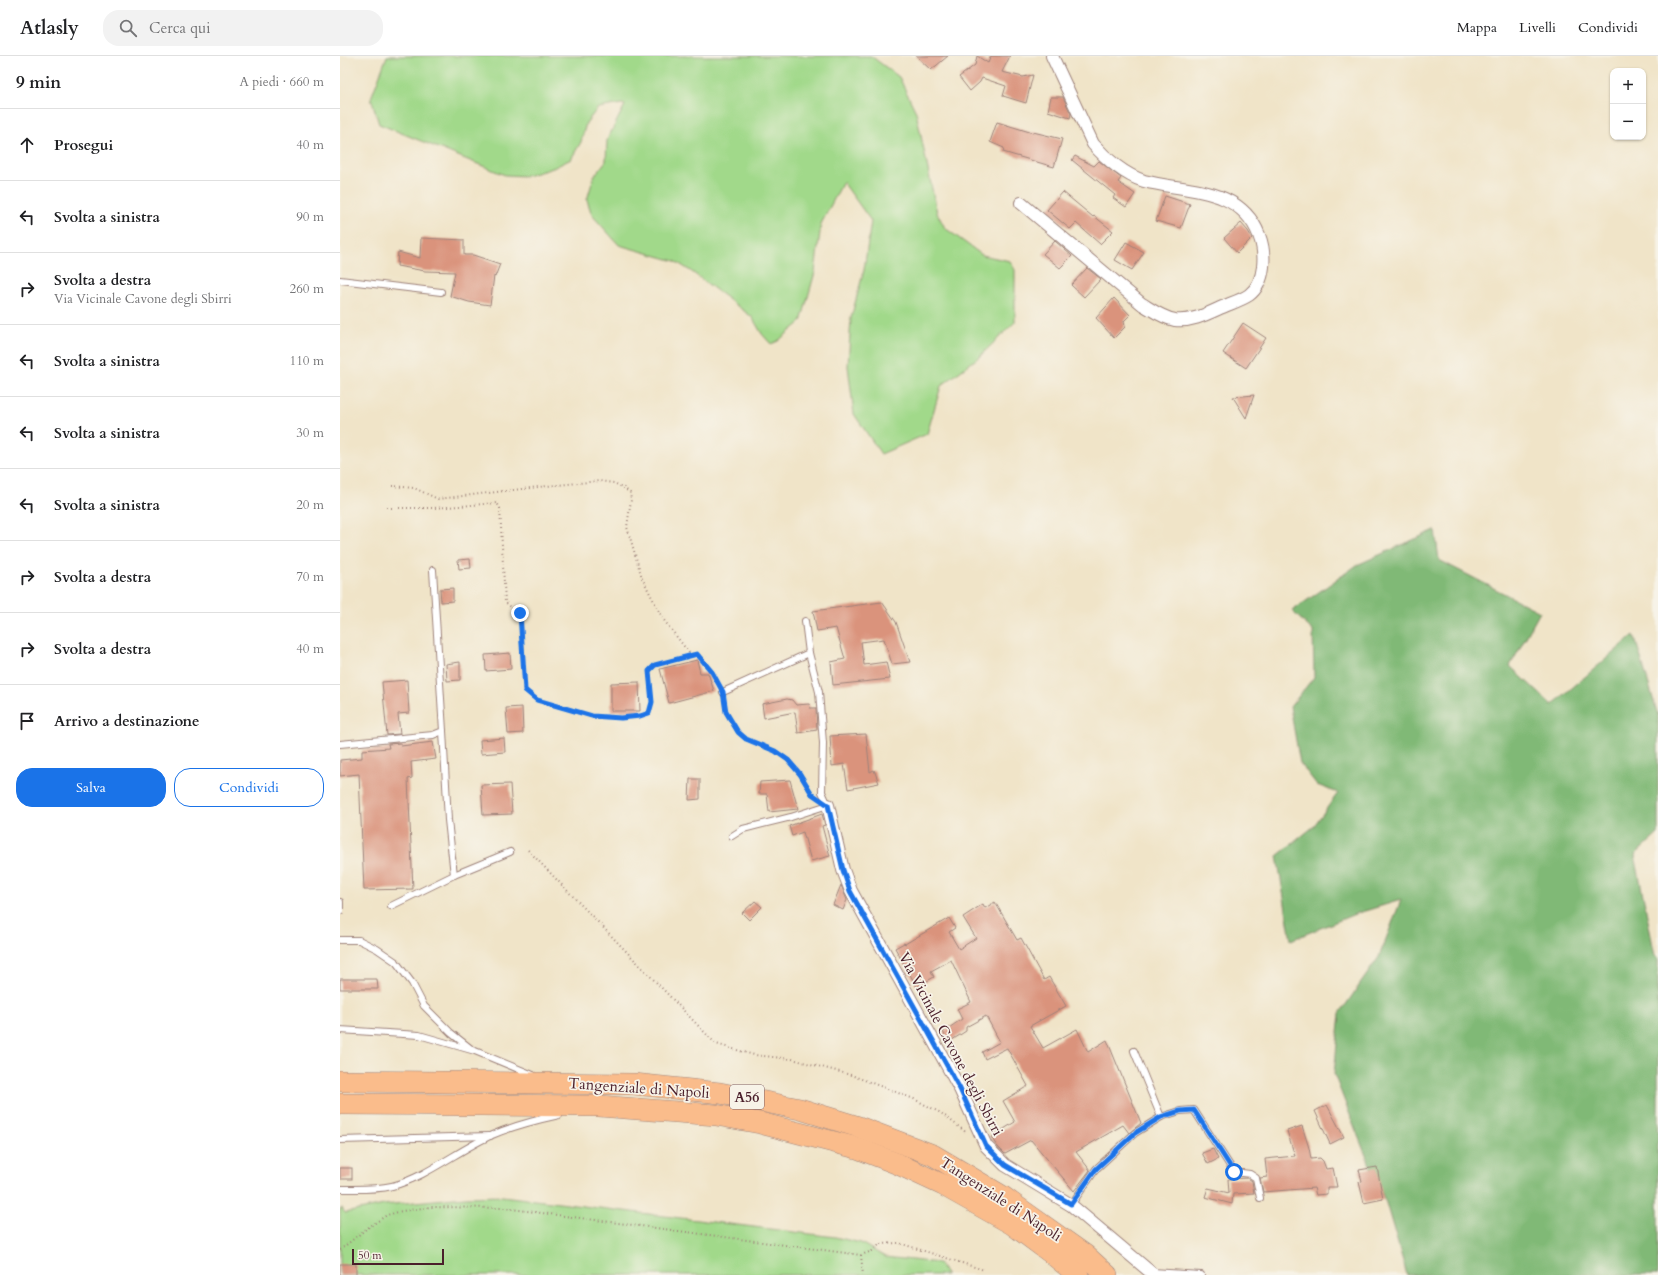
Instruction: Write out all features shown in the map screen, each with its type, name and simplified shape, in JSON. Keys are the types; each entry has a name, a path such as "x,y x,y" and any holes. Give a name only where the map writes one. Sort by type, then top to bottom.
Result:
{"highway":[{"name":"Tangenziale di Napoli","path":"340,1081 634,1084 720,1093 800,1108 859,1127 933,1155 1002,1196 1085,1255 1108,1275"},
{"name":"Tangenziale di Napoli","path":"340,1104 599,1106 716,1115 760,1123 857,1148 898,1164 943,1185 1005,1220 1051,1252 1078,1275"}],"street":[{"path":"1021,203 1142,304 1164,317 1174,320 1186,320 1206,314 1249,295 1255,288 1262,271 1264,255 1259,235 1238,207 1225,198 1211,193 1144,181 1130,175 1102,155 1093,144 1052,56"},
{"name":"Via Vicinale Cavone degli Sbirri","path":"828,805 843,870 850,891 960,1089 986,1146 1005,1165 1071,1204 1152,1273"}],"lane":[{"path":"340,280 441,292"},
{"path":"433,570 448,820 454,875"},
{"path":"732,836 743,829 791,817 828,805 822,792 823,743 819,692 809,653 805,621"},
{"path":"723,692 809,653"},
{"path":"340,744 433,735 443,731"},
{"path":"391,906 454,875 510,852"},
{"path":"340,902 340,911"},
{"path":"340,940 359,940 378,949 396,962 412,983 424,1006 450,1033 475,1051"},
{"path":"340,1030 419,1035 475,1051 549,1082"},
{"path":"1134,1051 1161,1117"},
{"path":"570,1112 599,1106"},
{"path":"1071,1204 1100,1165 1135,1133 1161,1117 1180,1111 1194,1110 1234,1172 1250,1174 1256,1178 1260,1198"},
{"path":"340,1188 367,1189 392,1186 417,1176 492,1136 534,1120 563,1114"},
{"path":"340,1140 492,1136"},
{"path":"1152,1273 1200,1275"}],"path":[{"path":"392,486 414,488 438,499 600,481 614,483 624,488 630,493 631,500 626,528 642,578 663,619 690,654 697,654"},
{"path":"387,508 434,508 497,503 500,508 505,602 520,613 525,690 537,700 592,716 621,718 640,716 649,713 652,702 649,671 655,665 697,654"},
{"path":"697,654 712,672 723,692 726,712 738,732 746,739 775,751 788,760 800,774 812,794 828,805"},
{"path":"528,850 716,1044 754,1055 792,1059 852,1075 914,1099 941,1113 955,1125 986,1146"},
{"path":"340,1250 366,1228 387,1215 402,1211 430,1207 504,1208 861,1255 872,1251 880,1244 899,1243 984,1270"},
{"path":"861,1255 863,1275"}],"green space":[{"path":"387,56 871,56 899,77 916,112 937,213 945,228 982,255 1010,261 1015,270 1015,322 980,356 941,386 927,434 881,454 854,414 848,366 851,318 864,270 871,221 843,182 821,224 815,272 801,322 778,341 771,344 762,334 752,317 692,272 675,261 619,245 592,215 587,200 594,176 606,161 607,140 625,105 622,104 598,108 586,123 581,142 571,159 553,168 526,176 505,175 379,124 371,98"},
{"path":"1435,530 1439,560 1540,612 1510,666 1552,705 1634,635 1658,715 1658,834 1635,855 1655,956 1658,958 1658,1275 1407,1275 1386,1203 1334,1074 1340,1013 1379,957 1401,900 1355,914 1291,940 1277,856 1313,827 1338,793 1317,785 1300,763 1290,707 1314,677 1313,631 1292,611 1357,565"},
{"path":"502,1196 835,1237 861,1243 885,1257 939,1263 946,1275 340,1275 340,1209 342,1208 345,1213 384,1205 466,1197"}],"building":[{"path":"916,56 948,56 931,70"},
{"path":"977,56 988,63 991,56 1010,56 1002,72 1023,77 1033,75 1026,103 1003,96 1006,86 982,78 980,82 970,91 959,77 975,65"},
{"path":"1051,97 1063,97 1071,114 1070,118 1048,111"},
{"path":"997,122 1033,133 1062,139 1054,167 1003,152 1004,148 990,142"},
{"path":"1075,156 1094,166 1099,161 1121,178 1118,182 1135,194 1126,207 1113,198 1115,195 1072,160"},
{"path":"1063,192 1093,217 1094,216 1113,231 1100,244 1076,223 1070,229 1047,210"},
{"path":"1165,196 1190,204 1181,228 1156,221"},
{"path":"1241,223 1252,238 1237,253 1224,238"},
{"path":"421,238 464,240 464,255 473,255 500,264 495,277 494,276 490,305 469,302 450,296 455,272 425,271 397,266 398,252 420,258"},
{"path":"1055,241 1072,256 1060,268 1043,254"},
{"path":"1126,242 1144,252 1132,270 1115,260"},
{"path":"1087,268 1101,279 1084,297 1071,285"},
{"path":"1114,298 1130,315 1124,321 1125,327 1114,338 1096,318"},
{"path":"1243,323 1266,338 1246,368 1223,353"},
{"path":"1254,395 1246,418 1233,397"},
{"path":"470,559 471,568 459,569 458,560"},
{"path":"453,588 453,601 441,602 440,589"},
{"path":"882,602 896,622 910,662 892,664 884,639 861,642 864,665 886,662 890,679 833,685 831,662 845,659 836,628 817,631 813,611"},
{"path":"510,653 511,669 486,671 485,655"},
{"path":"697,660 700,673 708,673 714,691 669,703 660,669"},
{"path":"460,662 460,680 447,681 446,664"},
{"path":"407,680 409,713 398,714 400,734 387,735 382,682"},
{"path":"639,682 640,711 611,711 611,683"},
{"path":"787,699 792,700 796,705 809,704 810,708 816,708 817,730 798,733 795,712 764,718 762,704"},
{"path":"522,707 523,733 508,734 506,708"},
{"path":"866,734 870,772 874,770 879,783 848,789 844,764 832,766 830,736"},
{"path":"504,738 505,752 481,754 480,740"},
{"path":"433,742 436,759 411,762 412,778 408,779 413,889 364,890 359,774 340,776 340,760 362,758 362,750 389,748 388,744 401,743 401,746"},
{"path":"690,779 700,779 700,799 689,800"},
{"path":"790,780 798,809 769,812 767,794 759,794 760,782"},
{"path":"510,784 512,814 483,815 481,785"},
{"path":"822,814 825,825 822,826 830,856 811,861 803,832 792,836 789,826"},
{"path":"841,885 847,900 843,910 833,905"},
{"path":"755,901 762,907 749,920 742,913"},
{"path":"995,902 1017,940 1021,938 1044,980 1049,977 1066,1006 1030,1026 1043,1048 1077,1029 1088,1052 1107,1040 1141,1123 1129,1133 1123,1125 1076,1152 1090,1170 1074,1191 1031,1140 1005,1154 991,1137 1015,1122 1003,1101 1028,1086 1007,1048 985,1059 982,1052 1000,1042 986,1016 966,1027 966,1031 949,1042 943,1032 962,1019 957,1009 971,1002 951,960 931,971 934,977 917,987 895,948 904,943 905,944 949,918 955,928 949,932 959,949 976,938 963,917 983,904 985,908"},
{"path":"340,979 377,979 378,989 340,989"},
{"path":"1327,1105 1344,1137 1330,1144 1315,1111"},
{"path":"1302,1126 1311,1159 1320,1158 1326,1169 1333,1168 1337,1187 1327,1187 1327,1194 1316,1195 1314,1188 1263,1192 1260,1178 1267,1177 1265,1159 1295,1156 1287,1131"},
{"path":"1213,1149 1218,1159 1208,1164 1202,1153"},
{"path":"1377,1167 1383,1199 1364,1203 1359,1182 1362,1181 1359,1170"},
{"path":"340,1168 352,1168 352,1179 340,1179"},
{"path":"1248,1178 1252,1181 1254,1193 1233,1194 1232,1204 1205,1197 1208,1188 1229,1193 1228,1179"},
{"path":"340,1264 356,1264 356,1275 340,1275"}],"route":[{"path":"520,613 525,690 537,700 592,716 621,718 640,716 649,713 652,702 649,671 655,665 697,654 712,672 723,692 726,712 738,732 746,739 775,751 788,760 800,774 812,794 828,805 843,870 850,891 960,1089 986,1146 1005,1165 1071,1204 1096,1169 1135,1133 1161,1117 1180,1111 1194,1110 1234,1172"}]}
